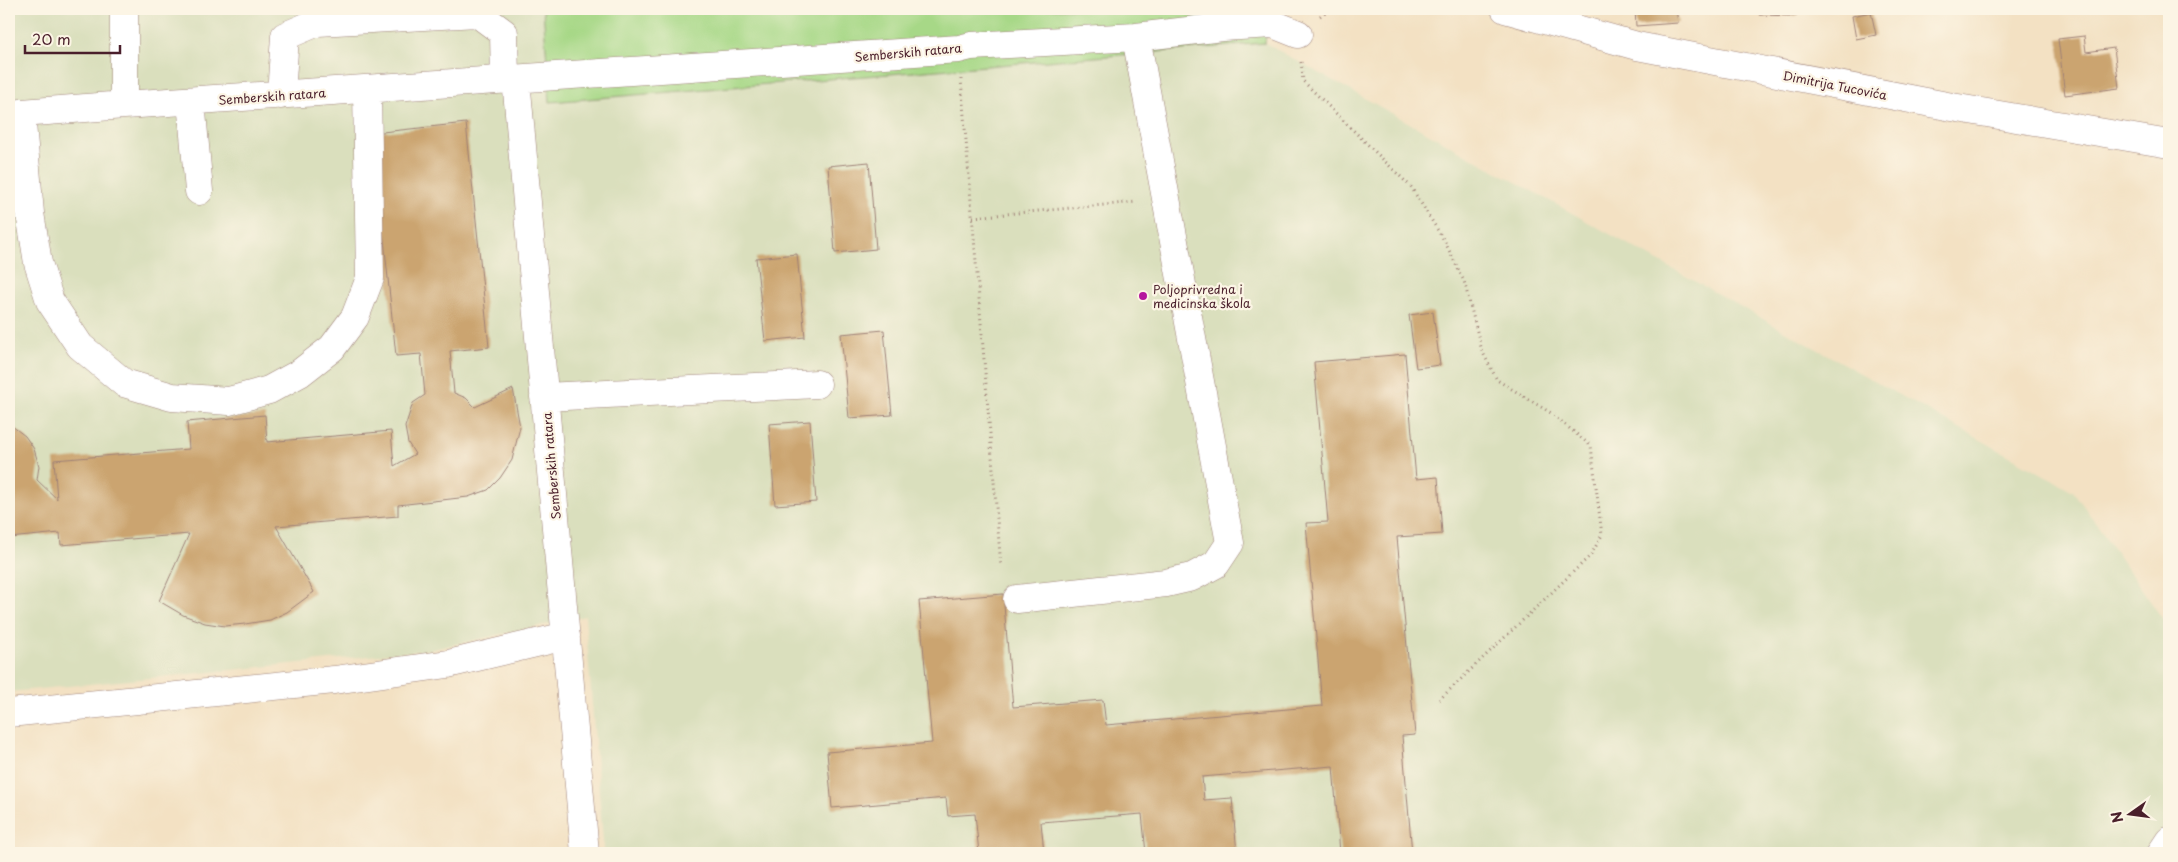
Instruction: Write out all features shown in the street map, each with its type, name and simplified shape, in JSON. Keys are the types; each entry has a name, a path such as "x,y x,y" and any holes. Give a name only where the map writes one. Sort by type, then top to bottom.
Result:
{"street":[{"path":"124,9 124,106"},
{"name":"Dimitrija Tucovića","path":"1505,9 1637,46 1942,106 2169,144"},
{"path":"281,95 285,36 318,22 477,13 504,33 511,79"},
{"name":"Semberskih ratara","path":"15,113 959,49 970,46 1136,37 1223,27 1273,24 1298,34"},
{"path":"1017,599 1166,584 1192,577 1216,564 1230,542 1136,37"},
{"name":"Semberskih ratara","path":"511,79 544,397 585,853"},
{"path":"15,113 19,213 50,301 80,346 124,383 172,397 229,401 270,390 300,373 332,348 355,317 370,278 367,89"},
{"path":"191,101 199,191"},
{"path":"544,397 817,384"},
{"path":"9,713 334,680 448,664 566,636"},
{"path":"2161,853 2169,842"}],"path":[{"path":"1298,34 1303,81 1411,187 1445,242 1464,281 1482,351 1497,380 1551,413 1591,446 1602,535 1591,555 1439,700"},
{"path":"959,49 1001,567"},
{"path":"973,217 1166,200"}],"shaded area":[{"name":"Poljoprivredna i medicinska škola","path":"9,9 543,9 550,102 1265,43 2073,491 2169,628 2169,853 604,853 585,616 429,650 9,692"}],"green space":[{"path":"543,9 1270,9 1265,43 550,102"}],"building":[{"path":"1635,9 1676,9 1678,23 1636,26"},
{"path":"1760,9 1797,9 1796,16 1759,15"},
{"path":"1871,12 1876,35 1856,39 1852,16"},
{"path":"2084,36 2086,52 2114,48 2119,88 2065,95 2058,39"},
{"path":"466,123 489,347 450,351 454,393 466,398 475,407 513,389 520,427 512,460 500,478 488,490 468,497 398,505 398,516 276,526 314,592 287,612 270,620 245,624 225,626 205,623 183,615 159,601 189,534 61,545 60,533 9,538 9,394 12,394 12,426 25,436 34,449 39,466 37,480 57,499 54,460 189,449 187,422 265,415 267,442 391,431 394,466 415,454 408,443 405,427 413,403 425,395 421,354 396,356 373,133"},
{"path":"869,162 876,249 835,253 828,166"},
{"path":"797,254 805,337 765,341 756,258"},
{"path":"1433,312 1440,365 1416,368 1409,315"},
{"path":"884,330 892,415 849,418 841,334"},
{"path":"1405,354 1416,479 1438,477 1442,534 1397,537 1415,735 1402,736 1412,853 1340,853 1333,766 1202,777 1204,800 1232,798 1237,853 1146,853 1142,814 1041,822 1044,853 979,853 975,814 948,816 946,798 832,808 827,752 932,743 919,601 1003,594 1013,707 1103,700 1106,725 1322,706 1306,523 1328,522 1314,362"},
{"path":"810,421 816,502 775,505 769,424"}],"place":[{"name":"Poljoprivredna i medicinska škola","path":"1143,296"}]}
